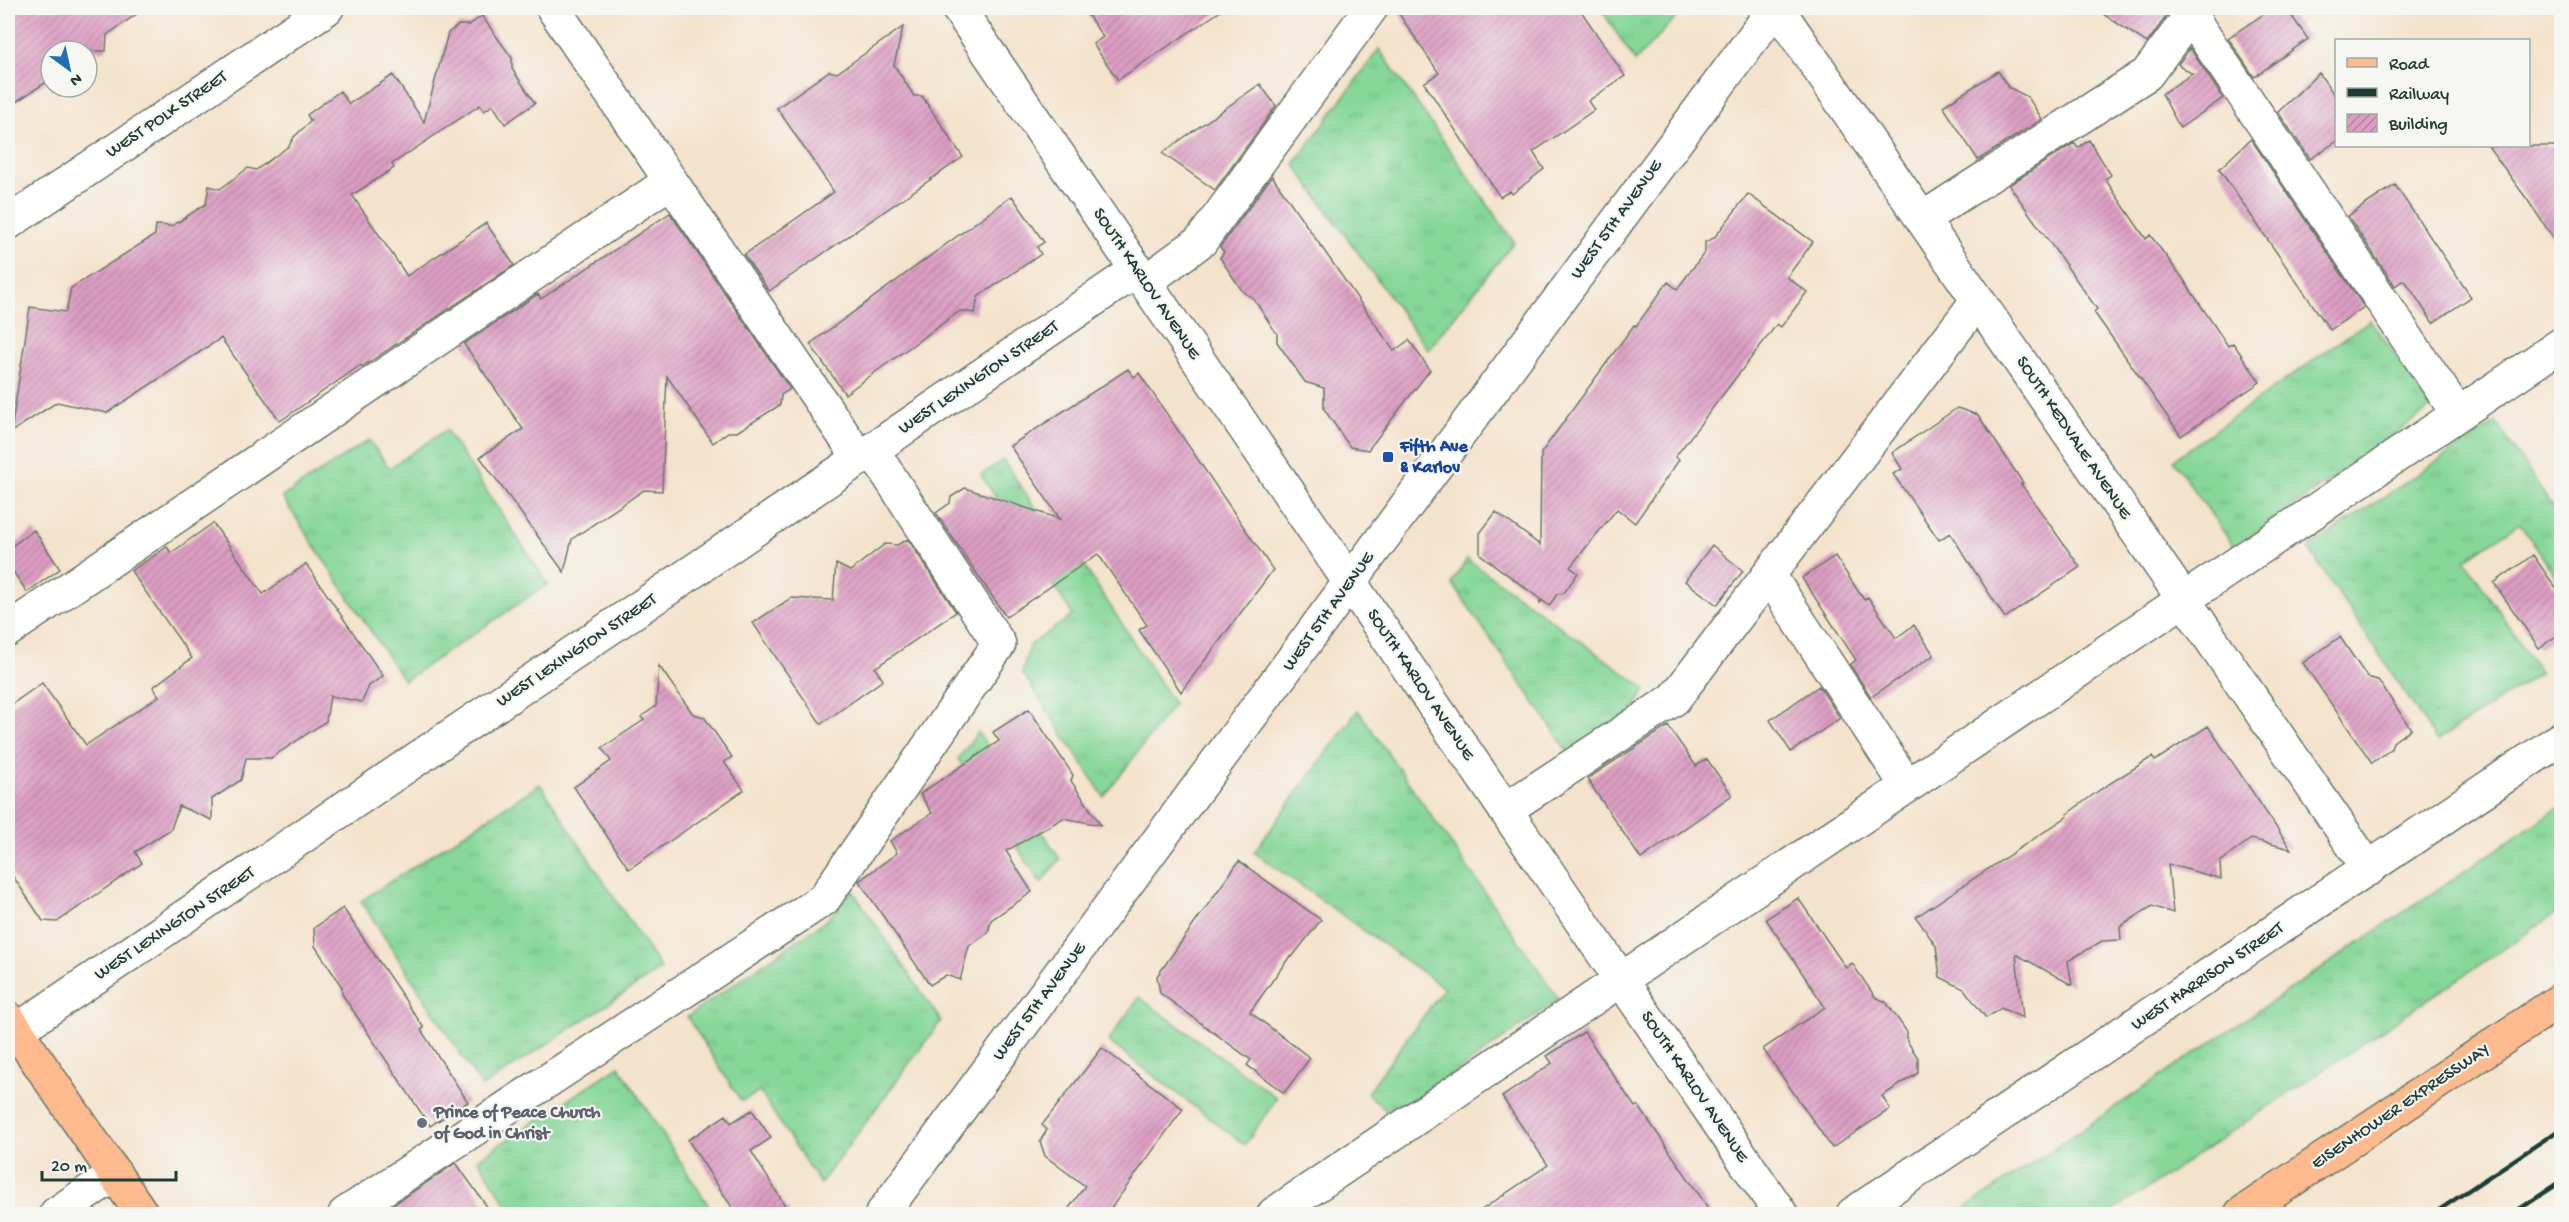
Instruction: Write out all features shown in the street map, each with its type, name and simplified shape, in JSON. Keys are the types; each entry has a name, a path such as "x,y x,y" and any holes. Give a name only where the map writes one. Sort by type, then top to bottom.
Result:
{"main road":[{"name":"EISENHOWER EXPRESSWAY","path":"2241,1215 2562,999"},
{"path":"12,1025 142,1215"}],"street":[{"name":"WEST POLK STREET","path":"8,223 327,8"},
{"path":"345,1215 824,899 999,644 671,181 553,8"},
{"name":"SOUTH KARLOV AVENUE","path":"958,8 1781,1215"},
{"name":"WEST LEXINGTON STREET","path":"12,1025 866,454 1141,276 1201,241 1369,8"},
{"name":"SOUTH KEDVALE AVENUE","path":"1776,8 2369,868"},
{"name":"WEST 5TH AVENUE","path":"882,1215 1776,8"},
{"path":"1922,219 2147,74 2193,11 2458,414"},
{"path":"8,630 671,181"},
{"path":"1505,810 1674,699 1978,300"},
{"path":"1274,1215 1622,981 2183,598 2562,344"},
{"path":"1768,575 1907,786"},
{"name":"WEST HARRISON STREET","path":"1853,1215 2562,738"},
{"path":"56,1215 115,1174"}],"green space":[{"path":"1600,8 1685,8 1635,61"},
{"path":"1379,49 1514,242 1428,350 1294,164"},
{"path":"2370,320 2432,407 2235,548 2173,460"},
{"path":"2496,422 2561,520 2561,585 2520,523 2465,560 2540,673 2437,741 2308,548"},
{"path":"446,430 548,584 404,681 282,497 369,440 389,468"},
{"path":"1003,460 1044,521 1053,518 1174,704 1104,797 1022,672 1030,645 1073,615 981,475"},
{"path":"1467,559 1646,689 1632,712 1569,753 1452,583"},
{"path":"1358,710 1559,999 1393,1117 1367,1093 1444,988 1254,852"},
{"path":"978,732 1060,859 1041,883 958,759"},
{"path":"540,784 661,969 482,1087 361,901"},
{"path":"2561,806 2561,910 2109,1214 1957,1214"},
{"path":"852,890 941,1021 820,1184 760,1092 741,1101 687,1017 828,919"},
{"path":"1139,997 1277,1098 1245,1145 1108,1041"},
{"path":"619,1066 714,1214 513,1214 478,1159"}],"building":[{"path":"8,8 145,8 107,35 106,51 99,51 99,39 39,39 39,87 8,107"},
{"path":"1083,8 1225,8 1118,80 1093,44 1103,37"},
{"path":"1395,8 1579,8 1625,76 1588,101 1594,110 1533,152 1544,169 1512,194 1510,191 1500,197 1424,83 1439,73"},
{"path":"2094,8 2165,8 2170,11 2147,43"},
{"path":"2273,8 2286,8 2308,39 2254,77 2228,38"},
{"path":"482,16 512,58 512,69 535,103 505,124 493,105 484,111 480,105 392,164 394,168 352,195 407,276 486,223 514,265 280,421 221,338 107,413 57,402 11,432 30,307 66,312 71,288 155,235 156,225 172,226 206,204 209,186 220,189 248,168 256,170 289,146 294,137 311,121 307,115 340,91 349,104 393,75 424,122 448,33 459,25 469,25"},
{"path":"903,27 894,65 914,96 922,96 963,157 769,291 744,255 834,192 777,108 829,71 837,73"},
{"path":"2190,48 2223,98 2180,128 2162,94 2192,74 2178,64"},
{"path":"1998,71 2008,87 2028,97 2042,119 1978,160 1943,106"},
{"path":"2319,73 2335,96 2335,142 2310,159 2278,112"},
{"path":"1260,84 1276,106 1215,190 1162,153"},
{"path":"2251,139 2364,307 2330,330 2219,169"},
{"path":"2089,140 2111,175 2105,179 2146,239 2150,235 2228,346 2233,343 2260,382 2181,436 2094,312 2097,309 2009,185 2074,143 2078,148"},
{"path":"2562,146 2562,251 2489,147"},
{"path":"1272,176 1394,351 1409,340 1430,370 1368,450 1350,447 1324,409 1324,388 1305,382 1277,342 1277,334 1253,298 1243,292 1220,258 1224,252 1220,247"},
{"path":"2395,185 2471,297 2433,323 2406,282 2402,281 2395,286 2348,216"},
{"path":"1748,194 1813,242 1787,277 1807,292 1781,327 1777,324 1675,457 1679,460 1635,523 1617,509 1570,567 1578,573 1564,593 1557,594 1549,606 1542,600 1540,603 1540,599 1480,554 1480,533 1496,512 1540,545 1541,453 1668,282 1677,289 1705,252 1705,242 1714,238"},
{"path":"1012,196 1044,242 1037,247 1041,254 978,297 975,313 960,311 845,394 810,344"},
{"path":"670,213 790,389 781,395 780,405 737,432 728,432 713,443 667,376 662,491 644,490 572,539 564,572 480,457 523,429 464,344 538,294 541,299"},
{"path":"1128,369 1134,377 1139,373 1273,570 1181,692 1139,630 1147,625 1098,554 1006,617 936,513 950,503 951,497 965,488 1060,519 1010,446"},
{"path":"1957,408 1978,415 2023,483 2021,484 2080,567 2005,618 1950,533 1939,540 1893,474 1902,469 1892,453"},
{"path":"213,523 263,594 306,564 383,676 369,686 362,702 330,696 326,721 271,758 246,758 241,780 212,799 212,820 179,806 171,829 135,852 142,863 57,922 43,921 8,869 8,707 42,683 86,745 159,696 153,687 192,658 131,571 167,547 171,553"},
{"path":"34,530 60,569 27,592 8,564 8,549"},
{"path":"908,539 956,612 875,668 883,680 821,724 753,623 791,598 833,600 836,564 850,571 885,544 897,545"},
{"path":"1712,545 1743,571 1717,605 1685,581"},
{"path":"2533,555 2562,597 2562,632 2539,648 2494,583"},
{"path":"1835,556 1864,600 1868,597 1896,638 1914,625 1934,655 1871,697 1850,665 1856,660 1802,578"},
{"path":"2340,637 2367,677 2378,680 2411,729 2393,742 2391,749 2372,763 2303,663"},
{"path":"659,666 693,714 704,717 732,757 724,762 744,790 629,869 574,787 611,761 602,748 644,720 641,717 656,706"},
{"path":"1819,686 1840,718 1791,752 1770,720"},
{"path":"1029,709 1073,775 1071,781 1101,825 1063,818 1006,851 1032,892 991,920 988,933 969,946 960,980 946,975 930,985 859,881 897,853 890,841 932,813 920,794 999,741 993,732"},
{"path":"1668,726 1696,766 1707,759 1732,795 1641,859 1587,779"},
{"path":"2208,726 2291,849 2251,839 2220,862 2221,879 2168,864 2173,913 2152,906 2120,927 2121,940 2102,941 2068,961 2072,985 2016,954 2023,1018 2001,1008 1986,1018 1964,989 1940,977 1936,946 1916,917 2068,816 2067,814 2101,789 2152,757 2155,761"},
{"path":"1239,861 1321,920 1292,957 1290,956 1250,1012 1310,1058 1284,1093 1247,1065 1251,1060 1160,993 1157,976"},
{"path":"1798,898 1846,968 1852,963 1875,997 1886,1002 1907,1032 1907,1041 1918,1058 1918,1073 1882,1096 1890,1109 1832,1148 1763,1049 1825,1007 1766,919"},
{"path":"343,908 424,1028 421,1030 468,1102 430,1126 342,994 342,987 315,946 314,928"},
{"path":"1584,1032 1635,1107 1638,1105 1713,1215 1474,1215 1548,1165 1502,1097 1552,1063 1547,1056"},
{"path":"1102,1048 1183,1109 1106,1215 1064,1215 1085,1186 1045,1156 1040,1141 1047,1130 1042,1125"},
{"path":"752,1110 771,1138 751,1151 791,1215 737,1215 688,1140 726,1115 731,1123"},
{"path":"456,1163 493,1215 378,1215"}],"railway":[{"path":"2433,1214 2562,1128"},
{"path":"2512,1214 2562,1181"}],"place":[{"name":"Fifth Ave & Karlov","path":"1388,457"},
{"name":"Prince of Peace Church of God in Christ","path":"422,1123"}]}
